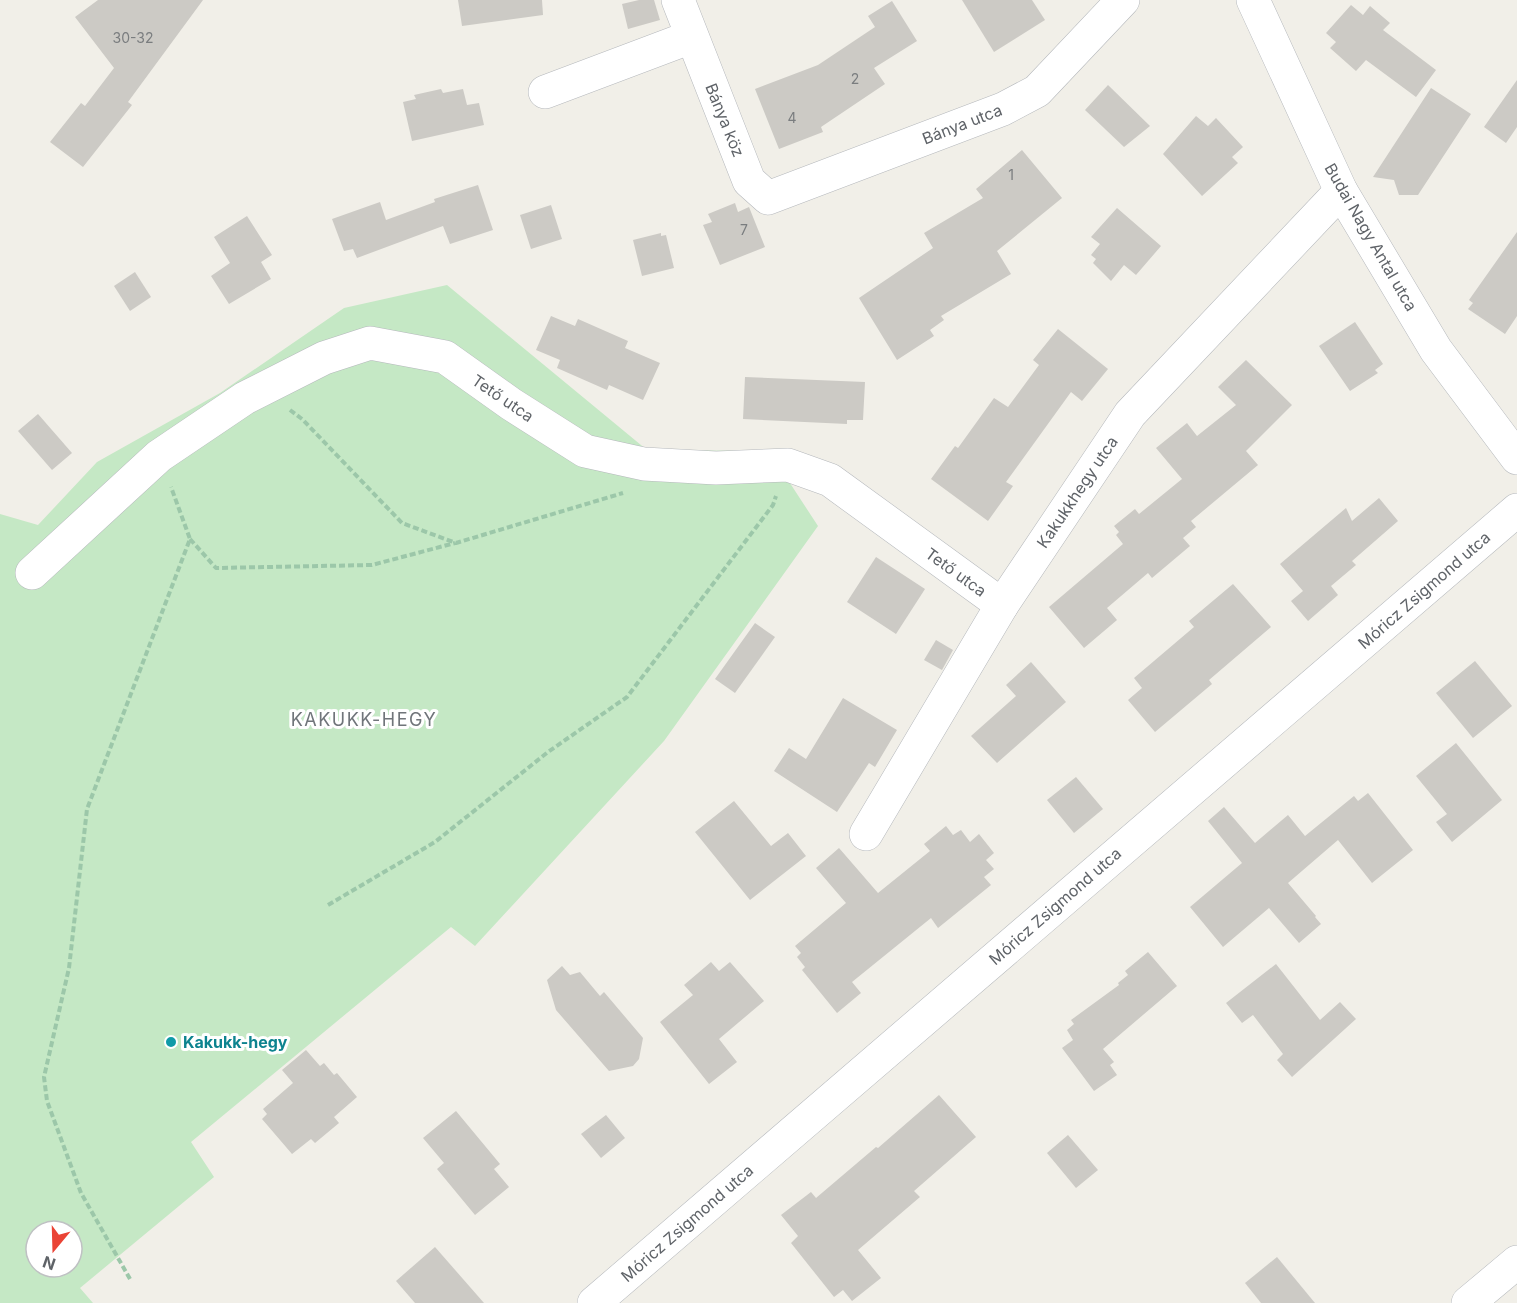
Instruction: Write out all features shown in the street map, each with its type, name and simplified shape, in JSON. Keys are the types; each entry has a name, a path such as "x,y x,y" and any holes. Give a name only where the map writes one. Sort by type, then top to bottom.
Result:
{"street":[{"name":"Bánya köz","path":"678,0 749,181 768,198"},
{"name":"Bánya utca","path":"768,198 1003,109 1037,91 1123,0"},
{"name":"Budai Nagy Antal utca","path":"1253,0 1341,191 1436,350 1517,458"},
{"path":"544,92 691,37"},
{"name":"Kakukkhegy utca","path":"866,834 1002,605 1130,414 1341,191"},
{"name":"Tető utca","path":"33,573 159,456 245,398 324,358 370,343 445,357 511,404 585,451 644,464 716,468 788,465 830,480 1002,605"},
{"name":"Móricz Zsigmond utca","path":"594,1303 1517,510"},
{"path":"1468,1303 1517,1262"}],"path":[{"path":"245,398 278,402 302,419 402,523 456,543"},
{"path":"159,456 190,539 216,568 372,565 456,543 627,492"},
{"path":"328,905 435,842 548,752 627,697 773,505 788,465"},
{"path":"130,1278 81,1193 47,1101 44,1077 69,968 87,809 190,539"}],"green space":[{"path":"447,285 647,450 769,451 818,526 664,741 475,946 451,927 191,1142 214,1177 80,1288 93,1303 0,1303 0,514 38,525 97,462 220,393 344,308"}],"building":[{"path":"98,0 203,0 128,102 132,105 83,167 50,142 81,103 85,106 114,68 75,17"},
{"path":"458,0 542,0 543,15 462,26"},
{"path":"639,0 654,0 660,20 628,29 622,4"},
{"path":"962,0 1032,0 1045,20 994,52"},
{"path":"892,1 917,41 874,68 885,84 821,127 823,132 779,149 755,89 818,65 875,27 868,16"},
{"path":"1351,5 1363,15 1370,6 1390,23 1383,30 1436,70 1416,97 1366,60 1356,71 1330,48 1336,42 1326,33"},
{"path":"1517,80 1517,127 1506,143 1484,127"},
{"path":"1108,85 1150,126 1124,147 1085,110"},
{"path":"1431,88 1471,114 1418,195 1399,195 1394,180 1373,177"},
{"path":"441,89 443,93 463,89 467,105 479,103 484,125 412,141 403,102 416,99 414,95"},
{"path":"1196,116 1208,126 1216,118 1243,147 1232,157 1238,163 1202,196 1163,154"},
{"path":"1022,150 1062,198 997,251 1011,274 941,316 944,320 930,330 934,336 897,360 859,298 933,248 924,233 983,198 976,189"},
{"path":"478,185 493,230 450,244 443,226 357,258 353,249 344,251 332,219 380,202 386,220 435,202 434,199"},
{"path":"735,203 738,212 749,207 765,247 720,265 703,225 712,222 708,214"},
{"path":"551,205 562,239 531,249 520,215"},
{"path":"1117,208 1161,246 1136,275 1124,265 1111,281 1093,263 1096,259 1091,255 1100,244 1091,237"},
{"path":"247,216 272,255 261,262 271,279 229,304 211,276 230,263 214,237"},
{"path":"1517,232 1517,316 1505,334 1468,309 1473,303 1469,300"},
{"path":"661,233 661,236 666,235 674,268 642,276 633,240"},
{"path":"135,272 151,297 130,311 114,286"},
{"path":"551,316 575,326 578,319 628,341 625,348 660,363 643,400 609,385 607,390 557,368 560,360 536,350"},
{"path":"1355,322 1383,364 1375,370 1378,373 1350,391 1319,346"},
{"path":"1058,329 1108,369 1082,401 1071,392 1006,482 1013,486 988,521 931,479 955,446 958,448 994,398 1008,407 1039,365 1033,360"},
{"path":"1246,360 1292,405 1246,451 1258,465 1191,521 1196,527 1183,538 1190,546 1152,578 1148,573 1107,608 1117,620 1084,648 1049,607 1123,544 1116,535 1119,532 1114,526 1135,509 1139,514 1182,479 1156,448 1187,423 1197,436 1236,405 1218,387"},
{"path":"745,377 865,382 863,420 847,420 847,424 743,419"},
{"path":"38,414 72,453 52,470 18,431"},
{"path":"1379,498 1398,521 1352,561 1356,565 1331,586 1338,595 1308,621 1291,601 1303,591 1280,564 1346,508 1352,521"},
{"path":"876,557 925,589 896,634 847,602"},
{"path":"1233,584 1271,627 1209,680 1212,684 1155,732 1128,700 1142,688 1134,678 1194,627 1189,621"},
{"path":"755,623 775,637 735,693 715,679"},
{"path":"936,640 953,650 942,670 924,660"},
{"path":"1475,661 1512,706 1473,738 1436,693"},
{"path":"1031,662 1066,702 997,763 971,736 1016,696 1006,685"},
{"path":"843,698 897,730 875,767 869,763 837,812 774,771 789,748 806,759"},
{"path":"1456,743 1502,800 1452,842 1436,822 1447,814 1416,776"},
{"path":"1076,777 1103,809 1074,833 1047,800"},
{"path":"1368,793 1413,850 1372,883 1338,840 1288,883 1321,924 1299,943 1269,908 1223,947 1190,907 1242,863 1208,821 1224,807 1255,843 1288,815 1305,836 1354,796 1358,801"},
{"path":"734,801 771,846 788,833 806,856 750,900 695,832"},
{"path":"946,826 953,835 961,830 970,842 979,834 994,853 986,860 994,869 984,877 991,885 938,928 931,918 852,982 861,993 837,1013 802,970 805,967 797,957 801,953 795,946 846,903 816,868 839,848 878,893 930,851 924,844"},
{"path":"1148,952 1177,986 1103,1049 1114,1062 1110,1065 1117,1075 1094,1091 1062,1048 1073,1040 1067,1030 1074,1024 1071,1020 1119,985 1118,983 1128,975 1125,971"},
{"path":"711,962 719,971 730,962 764,1001 719,1039 737,1062 709,1084 660,1022 693,995 684,985"},
{"path":"1276,964 1320,1020 1340,1002 1356,1019 1292,1077 1277,1060 1283,1054 1253,1015 1242,1023 1226,1003"},
{"path":"562,966 570,975 580,972 600,996 604,992 643,1038 639,1059 633,1066 609,1071 556,1010 547,980"},
{"path":"306,1050 320,1066 324,1063 334,1075 337,1073 357,1097 334,1117 339,1123 315,1143 311,1139 292,1154 262,1119 267,1114 263,1109 293,1083 282,1070"},
{"path":"939,1095 976,1137 914,1191 920,1197 858,1250 881,1278 852,1301 843,1290 834,1297 791,1243 798,1236 781,1215 811,1192 816,1198"},
{"path":"456,1111 500,1164 494,1169 509,1187 475,1215 437,1169 444,1163 423,1138"},
{"path":"606,1115 625,1138 601,1158 581,1134"},
{"path":"1068,1135 1098,1170 1076,1188 1047,1153"},
{"path":"435,1247 484,1303 415,1303 396,1281"},
{"path":"1277,1257 1315,1303 1261,1303 1245,1283"}],"place":[{"name":"Kakukk-hegy","path":"171,1042"}],"district":[{"name":"KAKUKK-HEGY","path":"364,720"}]}
